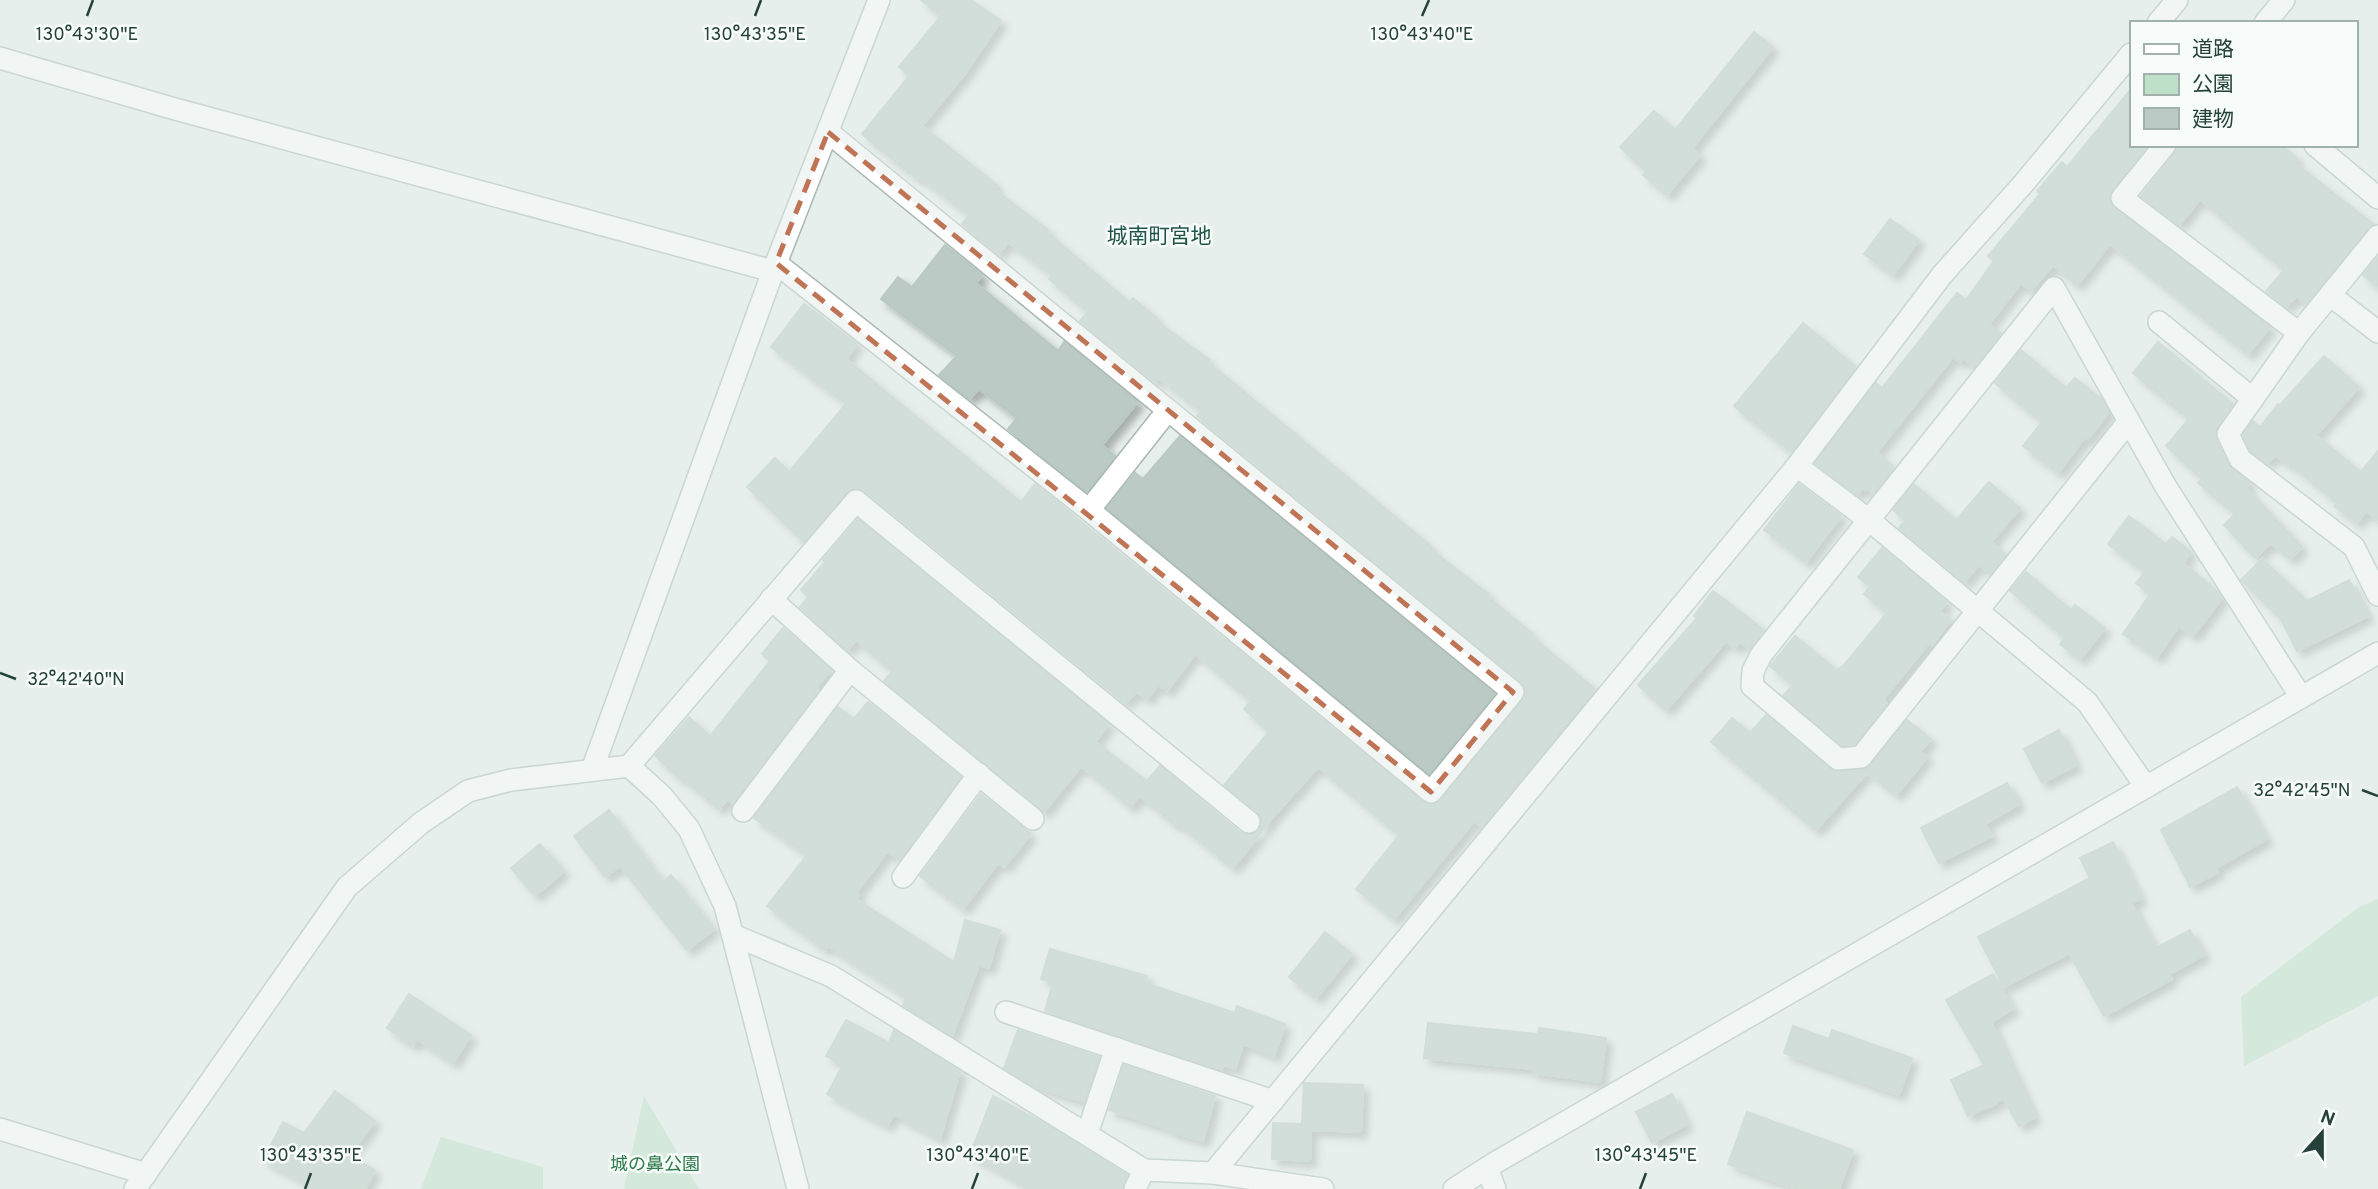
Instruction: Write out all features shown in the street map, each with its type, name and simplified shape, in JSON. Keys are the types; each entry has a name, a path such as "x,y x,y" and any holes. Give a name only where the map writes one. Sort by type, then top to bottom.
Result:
{"street":[{"path":"592,770 775,267 878,0"},
{"path":"2160,21 2177,0"},
{"path":"2267,21 2284,0"},
{"path":"1213,1173 1797,466 1942,275 2024,183 2130,55"},
{"path":"0,58 175,110 775,267 1089,510 1431,792 1514,692 828,132"},
{"path":"2163,147 2122,198 2299,333"},
{"path":"2317,147 2378,198"},
{"path":"2378,236 2299,333 2228,434 2241,459 2354,547 2378,595"},
{"path":"2129,421 1861,757 1838,759 1752,686 1753,671 1761,655 2054,288 2166,486 2301,697"},
{"path":"2330,295 2378,332"},
{"path":"2159,322 2253,399"},
{"path":"1089,510 1168,410"},
{"path":"1797,466 1869,520 2087,702 2146,787"},
{"path":"0,1129 141,1181 347,887 421,823 468,791 511,780 629,766 856,500 1249,822"},
{"path":"771,599 850,670 1033,819"},
{"path":"1454,1189 2378,653"},
{"path":"743,811 850,670"},
{"path":"629,766 662,796 690,829 725,906 798,1189"},
{"path":"903,877 979,774"},
{"path":"733,935 831,975 1144,1170 1213,1173 1323,1189"},
{"path":"1006,1012 1273,1101"},
{"path":"1087,1134 1116,1048"},
{"path":"1487,1168 1495,1189"},
{"path":"1135,1189 1144,1170"}],"highlighted area":[{"path":"828,132 1513,692 1431,792 776,263"}],"green space":[{"path":"2378,899 2378,996 2244,1066 2241,997 2359,907"},
{"name":"城の鼻公園","path":"644,1096 699,1189 624,1189"},
{"path":"441,1137 543,1167 543,1189 421,1189"}],"building":[{"path":"921,0 971,0 1001,21 967,71 922,126 997,185 994,189 1048,230 1047,232 1129,302 1133,298 1157,318 1155,320 1210,360 1208,362 1432,547 1430,549 1489,594 1487,596 1533,634 1531,636 1595,689 1482,827 1474,821 1394,919 1356,889 1399,835 1318,767 1278,811 1233,868 1140,796 1130,807 1081,766 1044,812 884,681 892,671 856,640 847,650 800,607 808,597 801,590 858,519 1109,724 1095,742 1147,781 1160,766 1241,833 1253,834 1260,830 1261,818 1258,812 1224,785 1269,732 1244,709 1251,701 1195,654 1167,691 1158,685 1147,699 1137,692 1125,703 864,490 852,489 847,492 804,542 747,487 775,458 789,472 846,404 771,347 804,304 857,344 846,359 1021,502 1035,484 1423,802 1435,804 1441,800 1526,695 1521,682 1197,416 1201,411 1158,378 1155,382 1080,321 1088,312 1049,279 1052,275 1008,242 998,254 962,224 969,215 919,177 917,179 862,134 909,76 899,67 941,16"},
{"path":"1754,32 1773,47 1692,148 1700,155 1667,195 1643,175 1646,171 1620,147 1654,111 1675,130"},
{"path":"2130,90 2130,147 2146,147 2112,190 2110,204 2270,327 2248,354 2110,244 2077,285 2053,265 2031,291 2021,283 1989,324 2001,334 1974,367 1963,358 1960,362 1953,357 1877,452 1894,467 1873,493 1867,487 1865,490 1862,488 1857,495 1815,463 1876,383 1882,388 1957,293 1966,300 1994,261 1988,256 2040,194 2037,191 2062,162 2067,167"},
{"path":"2177,147 2283,147 2297,158 2294,162 2373,224 2306,304 2296,296 2286,307 2266,291 2284,270 2200,199 2179,225 2141,196"},
{"path":"1890,219 1919,240 1893,275 1864,254"},
{"path":"945,245 982,275 976,283 1058,351 1064,342 1138,402 1102,445 1115,456 1087,492 1008,429 1017,418 979,389 969,399 939,375 957,356 881,299 898,277 912,287"},
{"path":"2378,257 2378,287 2363,275"},
{"path":"1803,323 1856,367 1791,452 1734,406"},
{"path":"2158,342 2233,404 2217,427 2216,440 2228,465 2250,483 2246,488 2302,547 2290,559 2271,543 2255,558 2224,525 2235,514 2198,483 2202,479 2166,446 2189,419 2133,373"},
{"path":"2021,350 2066,388 2075,378 2102,400 2109,412 2088,439 2085,437 2058,473 2023,446 2042,422 1995,383"},
{"path":"2324,356 2359,387 2316,435 2361,472 2378,451 2378,520 2366,511 2357,523 2334,506 2337,503 2289,463 2288,465 2275,455 2267,463 2250,451 2243,435 2253,421 2260,427"},
{"path":"1180,436 1495,694 1429,774 1107,508 1135,473 1143,479"},
{"path":"1989,482 2020,508 1991,542 2006,555 1990,574 1979,565 1964,582 1899,528 1905,521 1893,510 1914,484 1956,520"},
{"path":"1799,484 1841,516 1806,562 1764,530"},
{"path":"2129,516 2166,544 2172,537 2191,552 2183,563 2222,598 2193,636 2179,626 2157,657 2123,634 2150,594 2136,583 2145,572 2108,544"},
{"path":"1882,548 1947,602 1940,611 1951,620 1884,698 1887,704 1854,744 1842,745 1783,696 1793,685 1770,666 1795,636 1837,670 1844,665 1887,613 1864,594 1870,586 1858,577"},
{"path":"2262,559 2307,601 2349,580 2368,616 2297,651 2281,619 2241,580"},
{"path":"2026,572 2071,610 2075,605 2105,628 2080,659 2060,644 2065,638 2010,591"},
{"path":"1713,591 1764,630 1749,649 1740,642 1735,648 1726,641 1666,710 1638,685 1697,618 1694,616"},
{"path":"783,628 831,670 815,688 818,690 733,803 728,799 719,809 655,756 689,717 710,736 770,661 762,654"},
{"path":"868,702 961,777 899,860 888,851 856,893 859,895 856,899 954,962 965,920 1000,930 989,968 979,965 952,1036 903,1005 906,997 828,946 825,950 767,906 807,855 754,818 838,707 854,719"},
{"path":"1766,715 1835,772 1868,768 1907,720 1931,739 1920,752 1927,757 1896,795 1867,772 1816,830 1711,742 1732,718 1750,733"},
{"path":"2059,730 2076,765 2042,783 2024,749"},
{"path":"2007,783 2019,804 1985,824 1992,836 1939,863 1921,828"},
{"path":"2237,787 2267,839 2216,868 2218,872 2190,887 2161,830"},
{"path":"981,794 1031,834 1004,867 998,863 963,909 920,876"},
{"path":"609,810 663,882 671,875 714,929 687,950 620,866 605,877 574,836"},
{"path":"2113,842 2141,899 2131,903 2156,948 2190,930 2204,955 2169,974 2172,979 2104,1016 2069,953 2004,987 1978,937 2090,878 2080,858"},
{"path":"540,844 564,871 535,896 511,868"},
{"path":"1325,932 1352,954 1316,998 1289,977"},
{"path":"1050,949 1147,976 1145,983 1235,1013 1237,1006 1285,1024 1274,1056 1243,1044 1235,1069 1224,1065 1222,1070 1045,1011 1053,982 1041,979"},
{"path":"1993,974 2013,1009 1991,1022 2035,1117 2019,1126 2003,1098 1968,1116 1951,1080 1984,1065 1946,1000"},
{"path":"409,994 471,1035 453,1063 417,1039 413,1046 387,1028"},
{"path":"846,1020 889,1043 894,1030 960,1071 940,1139 894,1114 887,1126 827,1094 843,1065 826,1056"},
{"path":"1428,1023 1538,1034 1539,1028 1606,1038 1600,1082 1533,1073 1534,1069 1424,1058"},
{"path":"1793,1026 1829,1039 1832,1030 1912,1058 1899,1095 1784,1053"},
{"path":"1018,1030 1099,1057 1084,1102 1031,1085 1004,1068"},
{"path":"1124,1065 1215,1096 1203,1141 1109,1110"},
{"path":"1304,1083 1363,1085 1361,1132 1311,1130 1310,1161 1272,1159 1273,1123 1302,1124"},
{"path":"335,1091 375,1121 349,1156 375,1170 365,1189 317,1189 263,1160 283,1122 304,1133"},
{"path":"1672,1094 1687,1124 1652,1143 1636,1112"},
{"path":"993,1096 1044,1123 1127,1175 1122,1189 1032,1189 970,1155"},
{"path":"1747,1112 1853,1150 1839,1189 1797,1189 1728,1164"}],"district":[{"name":"城南町宮地","path":"1159,236"}]}
